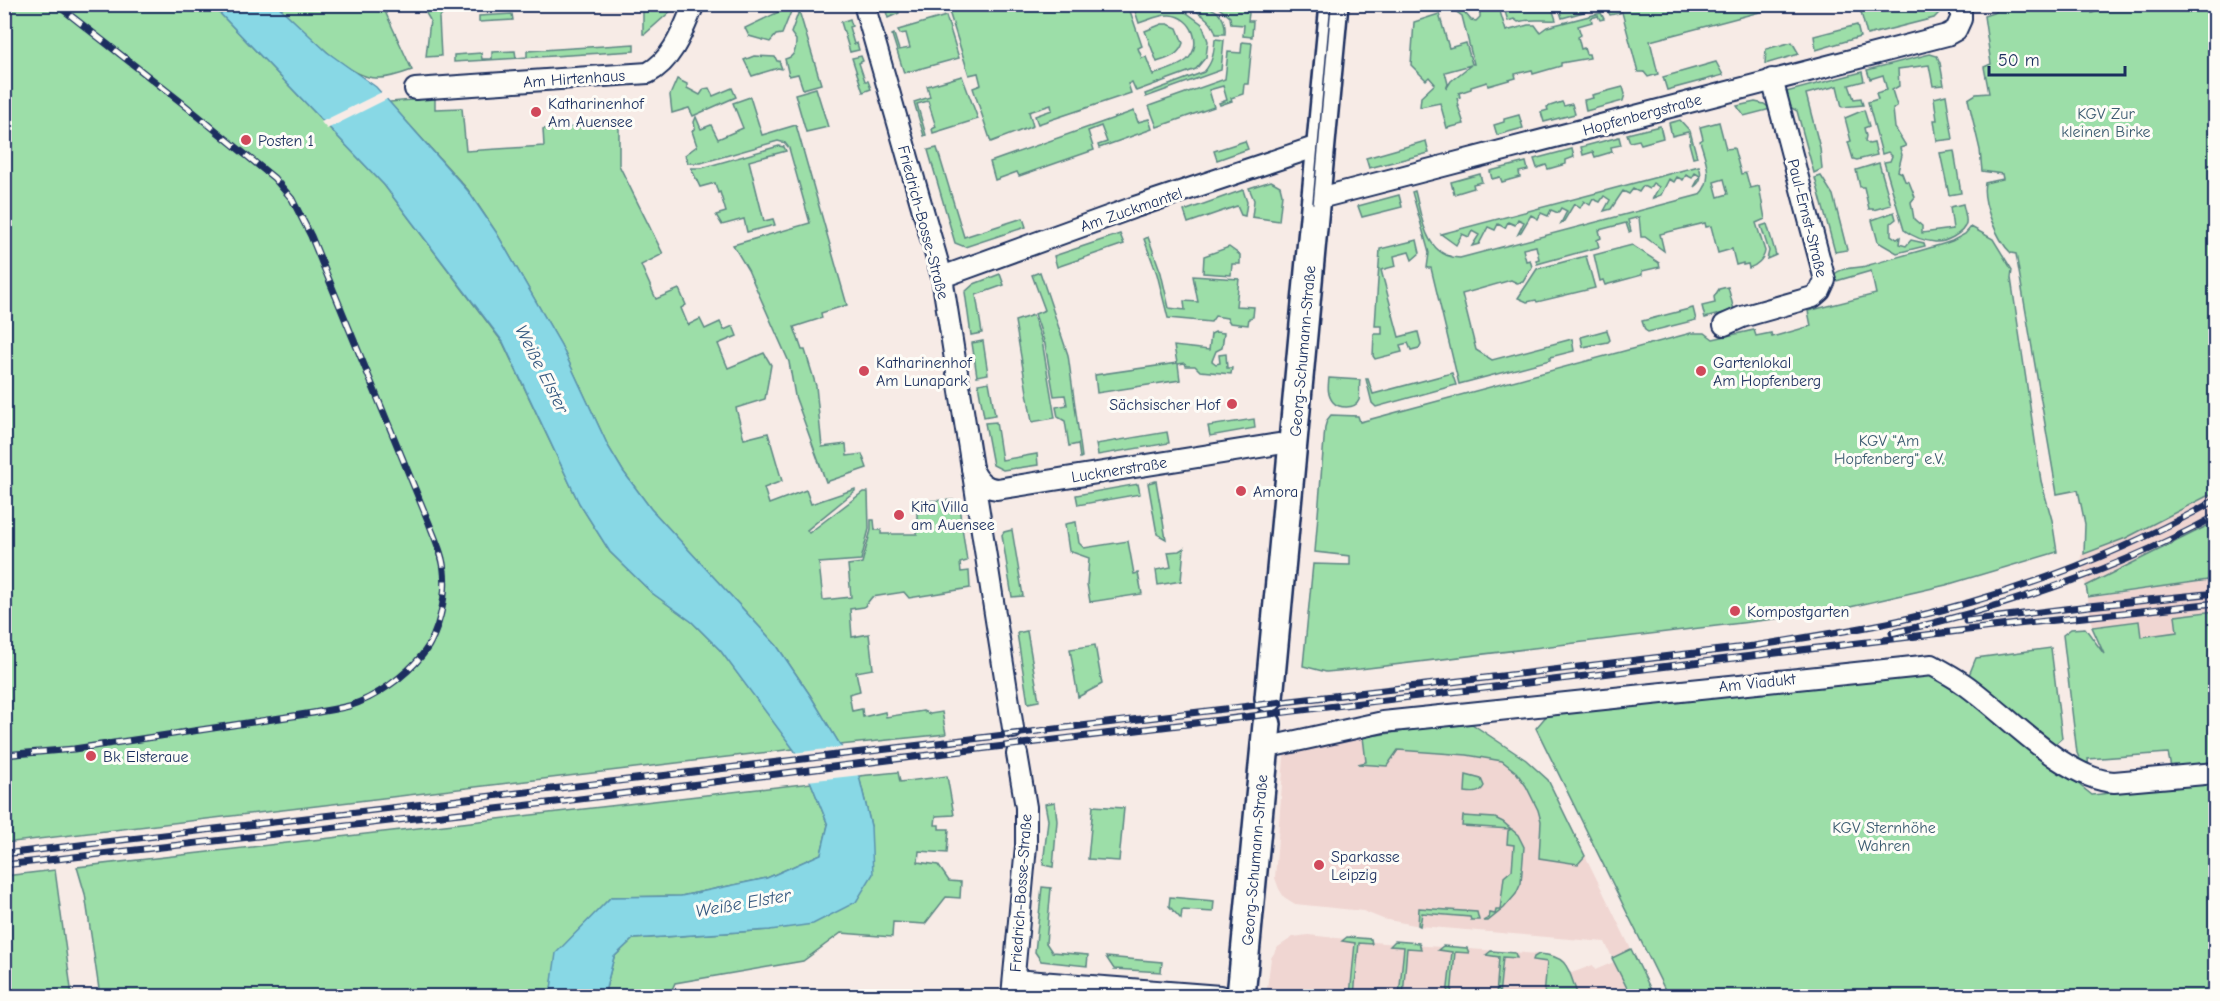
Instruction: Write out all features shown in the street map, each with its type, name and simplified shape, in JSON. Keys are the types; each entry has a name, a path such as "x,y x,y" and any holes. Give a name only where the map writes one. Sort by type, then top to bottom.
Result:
{"main road":[{"name":"Georg-Schumann-Straße","path":"1241,996 1334,4"}],"street":[{"name":"Am Hirtenhaus","path":"415,89 648,74 662,64 668,55 683,32 694,4"},
{"name":"Friedrich-Bosse-Straße","path":"864,4 942,277 1013,728"},
{"name":"Hopfenbergstraße","path":"1316,199 1947,35 1956,30 1961,12"},
{"name":"Paul-Ernst-Straße","path":"1725,325 1742,317 1808,300 1820,291 1825,280 1772,80"},
{"name":"Am Zuckmantel","path":"942,277 1135,207 1321,145"},
{"name":"Lucknerstraße","path":"971,466 981,482 991,489 997,489 1278,444"},
{"name":"Am Viadukt","path":"1267,723 1383,722 1932,665 1964,684 2033,740 2071,767 2101,782 2216,772"},
{"name":"Friedrich-Bosse-Straße","path":"1013,988 1026,846 1026,807 1017,754"},
{"path":"1013,988 1220,996"}],"shaded area":[{"path":"2215,493 2215,522 2086,586 2081,555 2128,537"},
{"path":"2215,579 2215,611 2175,616 2177,632 2141,637 2138,621 2092,627 2088,598"},
{"path":"1469,722 1526,760 1548,780 1654,996 1266,996 1271,958 1278,947 1293,937 1308,935 1553,955 1564,961 1569,974 1593,965 1595,970 1614,962 1605,942 1420,926 1383,919 1363,911 1295,904 1284,897 1279,889 1275,878 1286,730"}],"green space":[{"path":"1620,4 1786,5 1650,41 1658,74 1648,77 1644,72 1638,72"},
{"path":"4,5 212,5 384,185 503,343 579,503 610,552 652,593 692,622 720,650 794,749 5,843"},
{"path":"277,5 382,5 412,70 380,78 364,76 337,60"},
{"path":"421,5 574,5 445,12 439,18 441,56 426,57 430,20"},
{"path":"884,5 897,5 899,13 888,18"},
{"path":"947,5 1128,5 1142,46 1138,48 1142,58 1146,57 1153,75 1187,60 1192,54 1195,40 1190,26 1178,17 1158,16 1139,23 1135,11 1154,5 1176,5 1202,24 1208,41 1206,57 1196,69 1136,91 1132,82 1128,84 1131,93 1038,124 1035,116 1052,110 1051,105 1029,112 1033,126 991,142 973,88 981,85 978,73 969,75"},
{"path":"1187,5 1209,7 1215,10 1223,19 1225,34 1216,34 1208,20"},
{"path":"1215,5 1239,5 1249,13 1248,21 1253,21 1252,37 1243,36 1244,25 1231,24 1230,17"},
{"path":"1453,5 1468,5 1498,5 1506,31 1535,25 1540,32 1547,27 1601,13 1604,19 1600,20 1598,16 1591,18 1592,22 1578,26 1581,35 1578,37 1581,49 1584,48 1590,58 1561,63 1561,66 1533,74 1532,70 1515,74 1516,78 1488,86 1487,82 1471,87 1459,93 1460,97 1457,98 1464,124 1447,128 1440,103 1420,107 1421,97 1435,84 1429,77 1426,80 1411,65 1414,22 1439,14 1449,48 1466,43 1472,64 1474,64 1462,16 1454,10","holes":["1468,5 1480,13 1476,21 1471,20 1465,13 1465,7","1471,65 1451,81 1446,89 1448,84 1445,72"]},
{"path":"1503,5 1551,5 1556,20 1518,22 1514,19 1508,21"},
{"path":"1558,5 1618,5 1620,13 1610,15 1605,6 1562,18"},
{"path":"1859,5 1940,5 1939,13 1934,18 1867,35"},
{"name":"KGV Zur kleinen Birke","path":"1994,5 2094,5 2092,13 2115,5 2215,5 2215,492 2126,538 2084,554 2085,524 2078,490 2057,494 2016,254 2011,253 2000,239 1985,200 1985,183 2003,179 2002,174 1982,171 1980,150 1968,99 1976,94 1989,93 1984,67 1991,64 1984,16 1996,12"},
{"path":"791,6 792,9 782,34 776,35 770,42 749,36 745,28"},
{"path":"673,9 645,34 643,34 643,11"},
{"path":"799,11 821,84 803,89 798,74 789,76 785,59 793,54 795,49 796,40 791,33"},
{"path":"512,14 513,20 479,22 479,16"},
{"path":"946,16 959,58 904,73 892,35 894,34 899,50 910,48 906,33 900,34 898,30"},
{"path":"850,19 852,26 849,27 854,44 857,43 859,50 850,52 841,22"},
{"path":"1162,24 1177,28 1183,43 1176,54 1157,62 1145,31"},
{"path":"1857,25 1860,37 1816,50 1814,36"},
{"path":"1215,39 1224,40 1221,70 1146,97 1145,94 1204,72 1212,57"},
{"path":"1242,42 1252,43 1248,84 1244,84 1243,94 1220,105 1219,103 1227,100 1223,86 1209,90 1214,107 1157,127 1149,106 1225,79 1228,52 1241,53"},
{"path":"1792,42 1799,54 1765,64 1766,49"},
{"path":"634,44 634,51 454,62 454,55 481,53 482,59 492,59 492,52 515,51 516,58 527,57 527,51"},
{"path":"1930,54 1937,56 1944,85 1933,86 1929,65 1898,69 1899,86 1892,90 1897,106 1893,109 1895,128 1906,146 1900,148 1902,155 1898,171 1902,173 1905,181 1909,182 1915,197 1911,202 1914,219 1922,226 1922,233 1953,229 1950,207 1963,204 1966,223 1962,231 1939,242 1922,239 1904,230 1884,162 1890,161 1892,156 1888,152 1882,154 1868,102 1878,99 1876,93 1887,90 1883,75 1870,79 1867,70"},
{"path":"754,56 775,57 782,69 778,68 752,76 744,60"},
{"path":"861,56 863,61 859,63 865,81 868,81 871,89 863,92 852,58"},
{"path":"1716,62 1723,75 1667,90 1663,77"},
{"path":"1862,72 1864,81 1849,85 1854,99 1861,98 1863,105 1842,107 1837,86 1806,94 1820,148 1822,169 1814,173 1797,111 1787,105 1786,92"},
{"path":"962,76 978,119 933,133 932,129 936,127 928,101 917,104 926,135 924,136 914,102 930,97 927,86"},
{"path":"677,79 700,95 704,89 709,88 713,96 732,88 736,97 693,116 689,108 672,113 670,95"},
{"path":"1623,87 1625,94 1623,101 1586,111 1584,100 1593,98 1592,95"},
{"path":"816,88 828,127 806,132 795,94"},
{"path":"1946,95 1953,139 1937,141 1934,98"},
{"path":"750,97 762,135 796,125 847,305 821,313 822,318 794,327 802,350 805,350 816,386 822,447 846,444 847,456 862,454 867,468 826,482 795,396 789,362 748,270 733,245 810,223 789,148 785,143 778,141 701,163 688,163 685,155 697,146 692,131 695,128 696,117 701,129 711,125 718,139 743,128 733,103"},
{"path":"435,98 435,109 462,108 466,151 544,146 543,129 610,125 619,121 619,165 663,254 641,265 656,299 679,289 686,305 681,308 688,325 700,319 705,329 720,322 724,330 733,326 737,336 718,344 728,368 764,353 771,365 765,399 736,408 744,439 768,433 782,481 764,488 769,504 806,490 811,504 855,489 807,530 809,533 863,492 868,492 869,529 861,560 819,563 823,600 851,597 848,565 862,563 871,530 871,520 874,520 875,530 881,530 881,534 917,534 917,501 958,500 967,561 960,563 961,572 969,571 970,588 909,598 904,592 872,597 864,607 850,609 852,637 869,634 873,669 856,672 860,691 849,694 852,711 862,709 863,717 885,712 886,717 923,711 930,714 942,712 946,734 840,745 777,646 651,509 623,471 608,446 561,345 496,232 468,190 389,102"},
{"path":"1562,102 1564,106 1572,104 1575,114 1544,122 1541,112 1548,110 1547,107"},
{"path":"1755,102 1771,109 1744,116 1737,106"},
{"path":"1864,110 1869,126 1864,128 1865,141 1869,144 1874,143 1877,155 1857,160 1853,159 1848,142 1851,141 1845,118"},
{"path":"1134,111 1138,122 1149,119 1152,129 1099,148 1098,145 1107,142 1101,126 1088,131 1094,150 1019,176 1017,172 995,180 990,162"},
{"path":"1519,115 1523,128 1497,135 1494,125 1504,122 1504,119"},
{"path":"1680,120 1690,131 1697,157 1693,158 1688,132 1672,136 1669,123"},
{"path":"1719,122 1726,149 1734,148 1741,174 1746,173 1750,188 1759,186 1765,219 1756,223 1765,251 1759,262 1749,268 1748,264 1736,265 1732,249 1718,253 1711,226 1706,227 1705,223 1660,234 1664,251 1645,237 1641,237 1639,217 1628,220 1631,231 1629,232 1626,223 1599,230 1601,238 1597,240 1599,247 1537,264 1536,260 1539,259 1536,246 1523,249 1526,261 1530,260 1532,267 1523,282 1517,283 1511,280 1462,294 1476,350 1492,360 1572,339 1574,351 1550,357 1550,360 1459,384 1431,268 1427,268 1429,253 1412,192 1415,191 1423,224 1432,243 1448,256 1460,258 1699,195 1707,183 1708,176 1700,141 1703,139 1700,127","holes":["1724,179 1728,194 1718,197 1714,182"]},
{"path":"1660,126 1663,138 1641,144 1639,140 1630,142 1627,134"},
{"path":"1619,137 1621,145 1611,147 1612,152 1595,157 1593,152 1583,155 1581,147"},
{"path":"1245,141 1248,149 1217,160 1214,151"},
{"path":"1426,141 1429,153 1369,168 1366,158"},
{"path":"779,146 784,147 786,151 749,161 764,221 773,219 775,225 747,232 744,219 722,225 716,215 726,212 720,192 718,193 715,183 700,187 691,168 702,168"},
{"path":"937,148 964,237 1023,218 1026,227 965,247 955,243 928,150"},
{"path":"1572,149 1574,157 1566,160 1566,164 1548,169 1546,165 1537,168 1534,159"},
{"path":"1954,151 1961,193 1949,195 1940,153"},
{"path":"1526,162 1528,170 1519,172 1520,177 1502,182 1500,177 1492,179 1490,171"},
{"path":"1879,163 1891,205 1873,210 1869,209 1864,187 1860,187 1856,170"},
{"path":"1699,166 1701,178 1694,187 1700,176 1695,173 1692,178 1686,175 1683,180 1677,177 1674,182 1669,179 1661,195 1653,198 1659,187 1653,183 1649,189 1643,186 1639,192 1633,189 1629,194 1623,191 1611,209 1604,211 1610,200 1604,196 1600,202 1593,199 1590,205 1584,201 1580,208 1574,204 1561,223 1567,211 1561,208 1558,213 1551,210 1548,216 1541,213 1538,219 1531,215 1518,234 1524,222 1518,219 1515,225 1508,222 1505,228 1498,224 1495,230 1488,227 1479,244 1472,246 1479,235 1472,231 1469,237 1462,234 1456,245 1441,234"},
{"path":"1480,174 1482,182 1473,184 1474,188 1454,194 1451,182"},
{"path":"1821,176 1833,195 1847,250 1835,252 1815,178"},
{"path":"1271,181 1280,186 1282,194 1279,221 1252,217 1254,200 1249,188"},
{"path":"1243,190 1247,202 1245,216 1241,215 1237,206 1188,223 1184,211"},
{"path":"1399,195 1402,207 1362,217 1358,206"},
{"path":"1894,212 1896,219 1891,223 1891,235 1897,239 1900,237 1899,244 1906,246 1911,240 1924,243 1925,246 1897,253 1878,242 1872,220"},
{"path":"1767,224 1776,255 1767,259 1769,251 1761,226"},
{"name":"KGV \"Am Hopfenberg\" e.V.","path":"1971,227 1993,239 2012,270 2011,278 2041,481 2052,520 2057,552 1946,585 1824,613 1360,669 1326,672 1303,666 1313,564 1350,565 1350,556 1315,552 1325,427 1331,415 1358,416 1360,422 1691,333 1705,333 1713,339 1754,330 1756,336 1771,333 1772,337 1811,326 1808,311 1876,294 1871,271 1836,281 1833,275 1837,272 1952,241 1965,234"},
{"path":"1120,234 1124,244 1057,267 1054,256"},
{"path":"1148,237 1161,273 1169,308 1185,310 1184,301 1198,302 1193,276 1239,279 1236,306 1254,307 1253,317 1249,318 1248,325 1230,323 1227,318 1215,316 1211,322 1168,318 1157,274 1144,239"},
{"path":"1417,240 1420,253 1412,260 1409,252 1394,256 1396,266 1381,270 1399,337 1418,332 1421,344 1419,348 1411,350 1408,343 1400,345 1402,352 1375,359 1373,356 1374,334 1382,334 1382,326 1375,326 1380,249"},
{"path":"1632,245 1659,263 1660,267 1642,271 1642,275 1605,285 1603,280 1600,281 1594,255"},
{"path":"1229,247 1240,255 1240,264 1232,264 1231,275 1203,273 1204,256"},
{"path":"1586,256 1595,288 1537,302 1536,300 1527,302 1518,298 1537,269"},
{"path":"1040,272 1068,355 1082,457 1080,458 1078,444 1069,446 1065,421 1058,417 1056,407 1067,405 1065,395 1054,396 1045,344 1035,314 1045,310 1032,275"},
{"path":"1000,274 1004,285 976,295 982,333 971,335 965,292 974,284"},
{"path":"1728,287 1734,310 1705,318 1702,306 1715,303 1714,297 1719,289"},
{"path":"1693,308 1696,320 1648,332 1645,330 1642,321"},
{"path":"1033,315 1042,341 1055,418 1032,422 1015,321"},
{"path":"1607,330 1610,340 1608,342 1583,347 1581,337"},
{"path":"1224,333 1222,348 1216,351 1212,361 1216,364 1220,363 1219,355 1226,354 1227,368 1232,368 1231,374 1200,371 1195,366 1186,366 1185,363 1178,364 1180,380 1097,393 1095,375 1177,363 1174,346 1209,350 1211,334"},
{"path":"983,341 988,374 977,376 972,343"},
{"path":"1452,373 1456,385 1376,407 1372,403 1366,379 1368,379 1373,394"},
{"path":"1329,378 1360,380 1357,403 1346,407 1333,402 1328,387"},
{"path":"989,382 995,415 984,417 978,384"},
{"path":"1254,419 1255,428 1210,436 1208,426"},
{"path":"996,422 1002,460 1037,454 1038,465 1003,470 993,465 985,423"},
{"path":"1167,432 1169,443 1098,455 1096,444"},
{"path":"1156,481 1166,539 1157,534 1148,483"},
{"path":"1138,484 1140,494 1078,505 1076,495"},
{"path":"1076,522 1079,543 1084,548 1128,541 1134,574 1138,573 1142,594 1090,602 1087,584 1089,558 1069,551 1065,524"},
{"path":"2215,522 2215,579 2088,597 2086,586"},
{"path":"1012,530 1023,596 1012,597 1002,535"},
{"path":"1184,548 1181,581 1158,585 1156,570 1171,567 1168,552"},
{"path":"2215,611 2215,765 2171,768 2168,753 2088,759 2089,770 2081,762 2077,753 2063,635 2071,629 2085,628 2104,654 2092,627 2139,621 2141,637 2177,632 2175,616"},
{"path":"1027,631 1039,701 1028,703 1017,633"},
{"path":"1095,645 1102,684 1078,697 1070,649"},
{"path":"2051,648 2062,738 2055,744 2051,744 1969,675 1976,658"},
{"name":"KGV Sternhöhe Wahren","path":"1917,672 1942,675 2092,795 2215,782 2215,996 1668,996 1536,728 1548,714"},
{"path":"1469,722 1526,760 1548,780 1585,856 1578,864 1539,858 1541,821 1538,810 1516,772 1502,761 1467,755 1398,750 1387,766 1358,764 1366,762 1363,737"},
{"path":"898,772 900,782 947,776 954,815 936,816 935,825 939,825 939,829 949,829 947,853 919,851 918,862 938,865 949,881 961,882 960,898 946,897 925,924 893,922 892,937 841,933 803,961 675,983 669,996 604,996 614,957 633,939 770,930 871,826 859,776"},
{"path":"1466,775 1481,779 1484,786 1482,789 1476,792 1465,792"},
{"path":"811,783 828,825 821,854 767,878 681,896 611,897 557,953 550,996 100,996 85,894 77,867"},
{"path":"1055,802 1057,821 1053,867 1043,865 1048,820 1045,804"},
{"path":"1093,806 1124,808 1119,861 1088,859"},
{"path":"1463,816 1495,818 1503,822 1518,835 1524,847 1521,883 1516,894 1504,908 1488,921 1483,921 1489,918 1490,913 1495,914 1496,910 1500,910 1504,877 1512,870 1514,845 1507,844 1508,831 1511,829 1462,826"},
{"path":"55,870 72,996 5,996 5,876"},
{"path":"1042,887 1051,888 1046,943 1052,952 1088,955 1087,966 1041,961 1035,952"},
{"path":"1170,897 1214,901 1213,912 1182,910 1181,919 1169,906"},
{"path":"1419,908 1477,912 1479,920 1471,920 1470,917 1422,913 1420,926 1418,925"},
{"path":"1347,937 1371,939 1372,944 1359,943 1354,996 1350,996 1355,943 1342,941"},
{"path":"1395,941 1419,943 1421,949 1407,948 1403,996 1399,996 1404,947 1390,946"},
{"path":"1443,946 1467,948 1469,953 1455,952 1451,996 1447,996 1452,952 1438,950"},
{"path":"1631,949 1654,996 1631,996 1612,958"},
{"path":"1491,951 1515,953 1517,958 1503,957 1499,996 1496,996 1499,957 1486,955"},
{"path":"1539,954 1549,955 1562,961 1578,996 1569,994 1544,996 1547,962 1533,960"},
{"path":"1106,957 1162,962 1161,972 1114,969"}],"water":[{"name":"Weiße Elster","path":"212,5 277,5 327,52 376,87 468,191 496,232 561,345 608,446 623,471 651,509 777,646 859,776 871,826 873,874 856,902 813,924 770,930 633,939 614,957 604,996 550,996 556,953 611,897 681,896 767,878 821,854 828,825 811,783 794,750 720,650 692,622 652,593 610,552 579,503 503,342 384,185"}],"pier":[{"path":"384,91 389,98 327,129 321,122"},
{"path":"844,747 861,775 807,781 792,753"}],"tram line":[{"path":"1313,203 1331,4"}],"railway":[{"path":"4,755 74,749 313,713 359,702 399,678 429,646 441,614 445,581 436,541 311,236 292,199 274,178 56,4"},
{"path":"4,854 1754,646 1897,621 1980,599 2101,556 2216,500"},
{"path":"1892,633 1975,612 2058,585 2139,554 2216,516"},
{"path":"1966,621 2216,593"},
{"path":"4,865 556,802 2017,624 2216,603"}],"place":[{"name":"Katharinenhof Am Auensee","path":"536,112"},
{"name":"Posten 1","path":"246,140"},
{"name":"Katharinenhof Am Lunapark","path":"864,371"},
{"name":"Gartenlokal Am Hopfenberg","path":"1701,371"},
{"name":"Sächsischer Hof","path":"1232,404"},
{"name":"Amora","path":"1241,491"},
{"name":"Kita Villa am Auensee","path":"899,515"},
{"name":"Kompostgarten","path":"1735,611"},
{"name":"Bk Elsteraue","path":"91,756"},
{"name":"Sparkasse Leipzig","path":"1319,865"}]}
